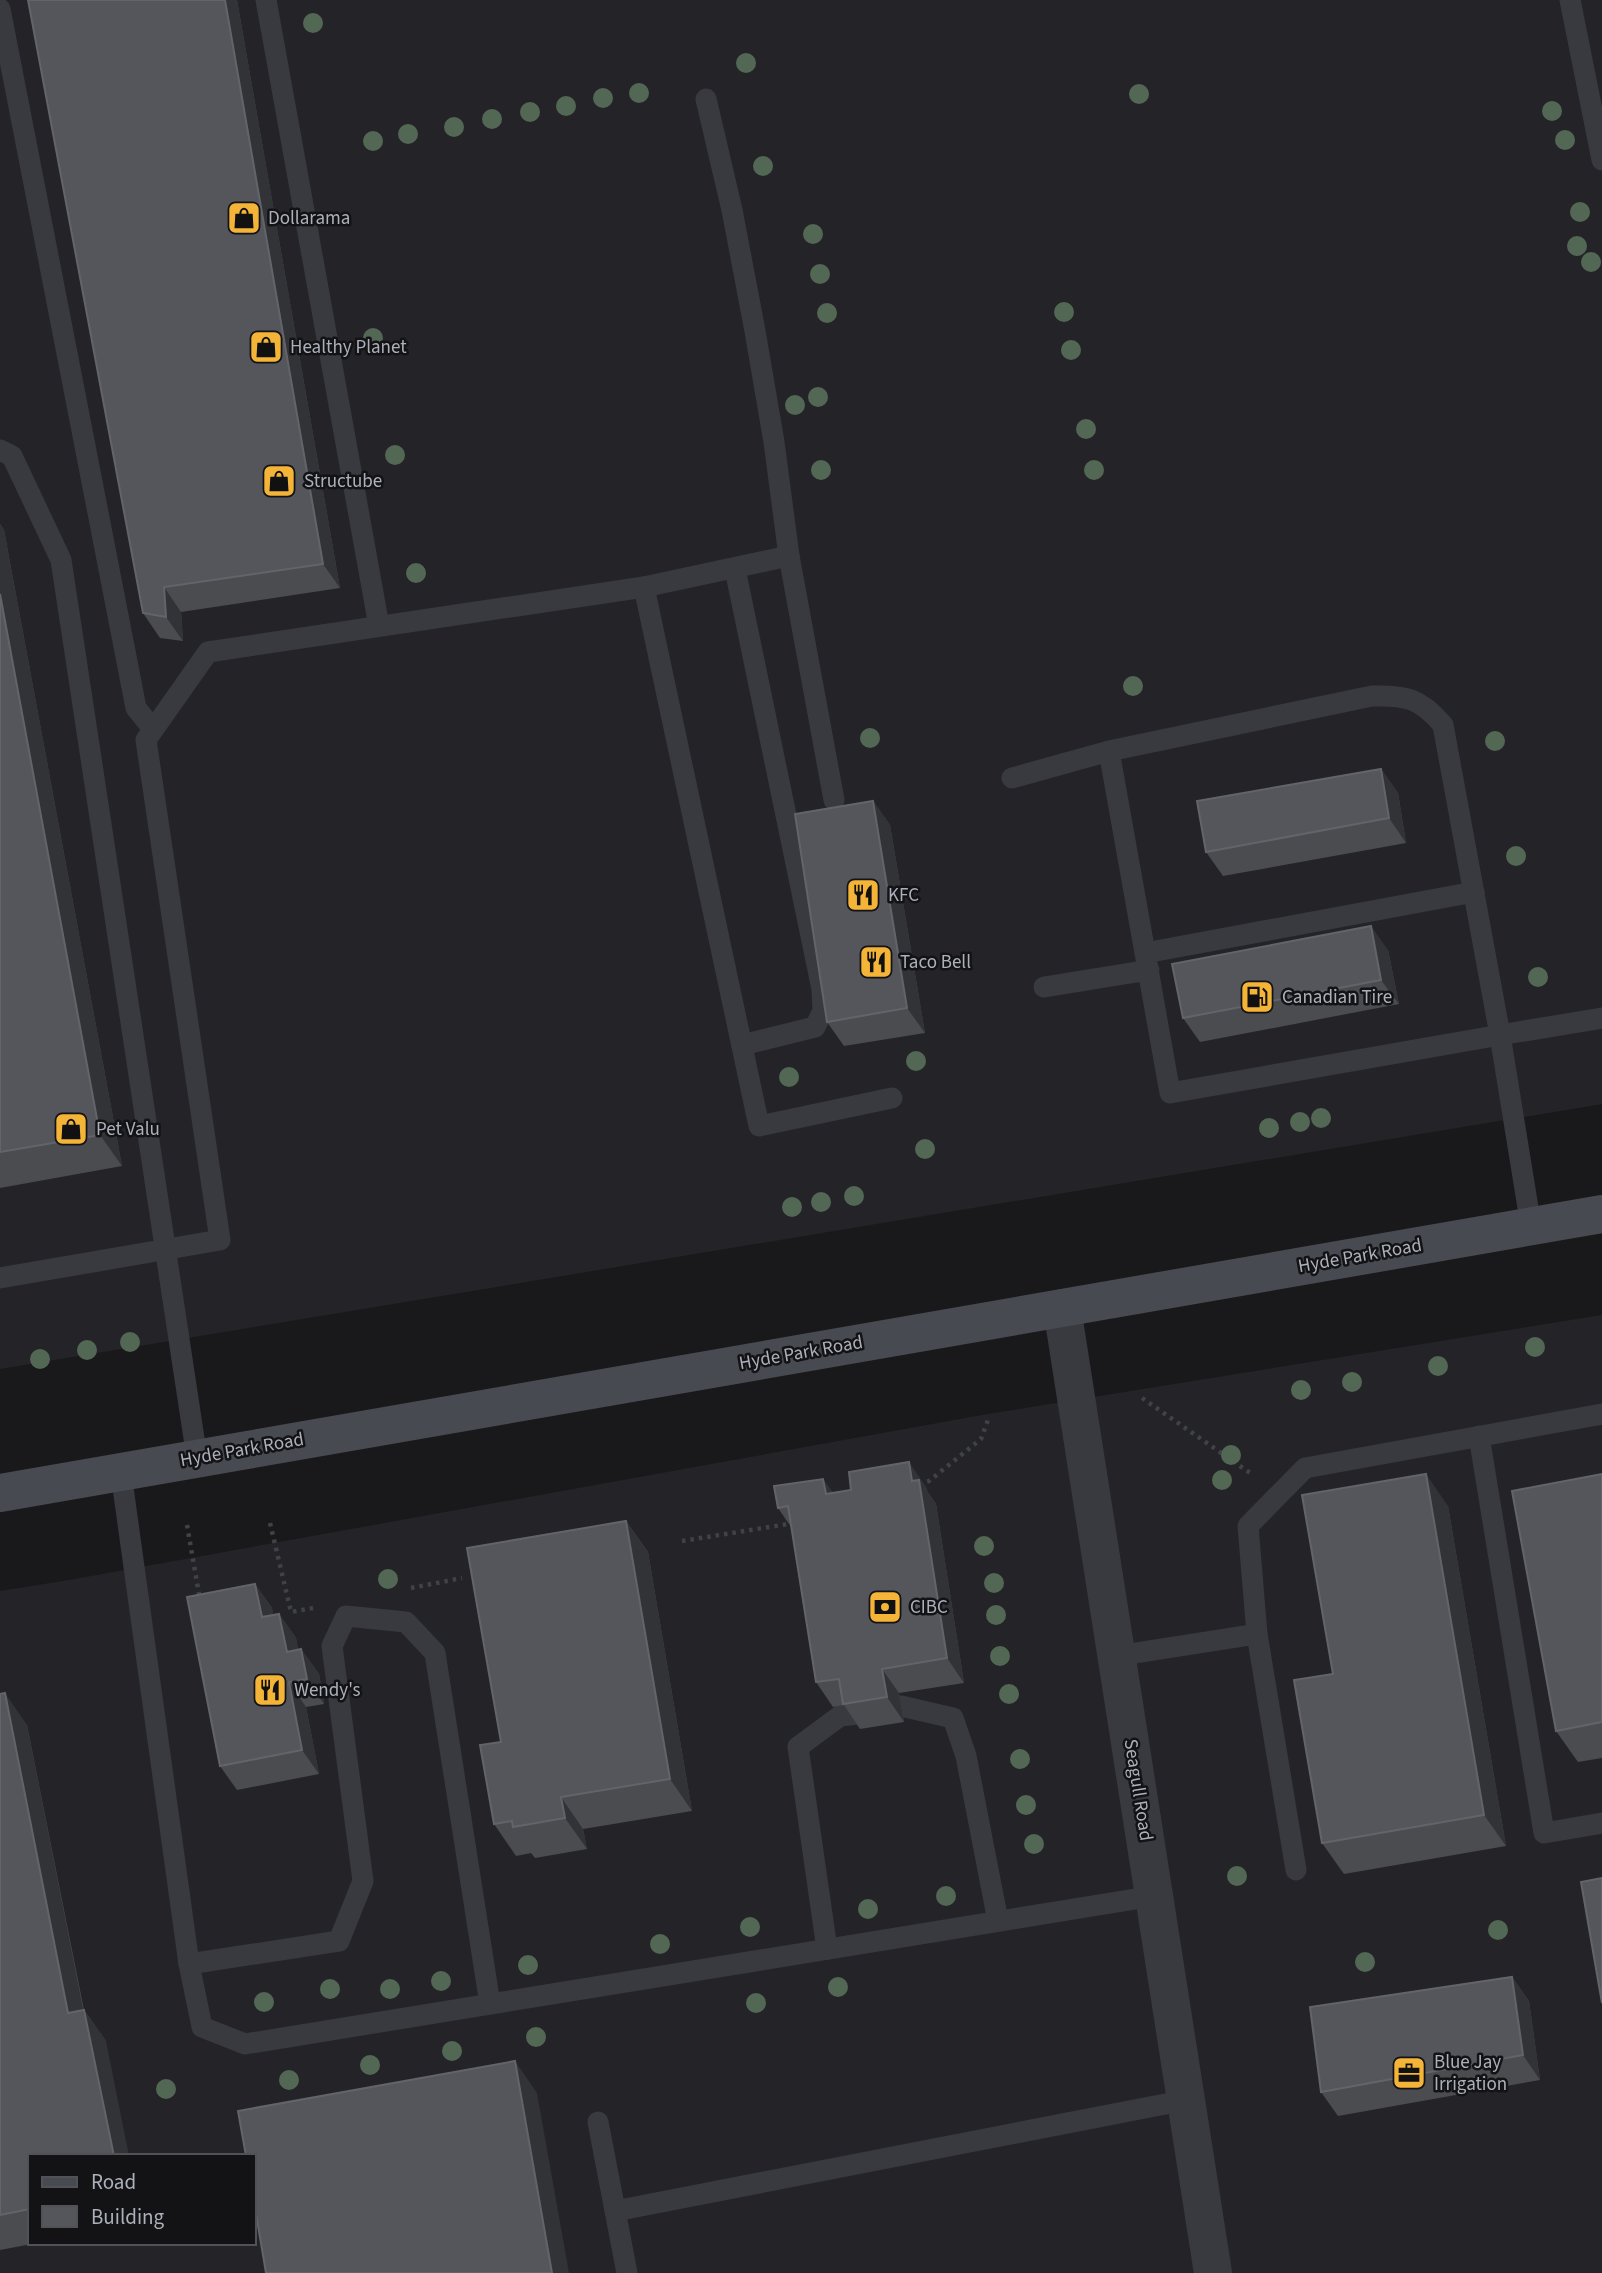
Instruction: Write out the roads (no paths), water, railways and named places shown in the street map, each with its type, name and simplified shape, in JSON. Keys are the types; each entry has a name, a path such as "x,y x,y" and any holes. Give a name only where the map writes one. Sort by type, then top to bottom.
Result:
{"main road":[{"name":"Hyde Park Road","path":"0,1493 1602,1214"}],"street":[{"name":"Seagull Road","path":"1062,1308 1213,2273"}],"lane":[{"path":"266,0 379,626"},
{"path":"1570,0 1602,160"},
{"path":"0,9 136,708 153,729"},
{"path":"706,99 732,210 755,331 774,442 789,556 834,800"},
{"path":"0,450 12,456 61,560 197,1458"},
{"path":"0,1278 220,1240 146,740 208,652 644,587 789,556"},
{"path":"735,569 822,989 823,1011 815,1027 743,1045"},
{"path":"644,587 759,1126 892,1098"},
{"path":"1012,778 1109,751 1372,696 1400,695 1429,709 1443,725 1500,1035 1531,1226"},
{"path":"1109,751 1170,1093 1602,1018"},
{"path":"1044,987 1147,962 1474,892"},
{"path":"1296,1870 1256,1634 1248,1526 1305,1468 1602,1414"},
{"path":"1479,1436 1544,1833 1602,1823"},
{"path":"121,1473 189,1964 202,2027 245,2044 1154,1896"},
{"path":"189,1964 339,1941 363,1881 332,1646 346,1616 406,1622 435,1653 490,2004"},
{"path":"1116,1656 1256,1634"},
{"path":"901,1706 953,1718 966,1756 999,1921"},
{"path":"827,1949 798,1747 840,1716 858,1714"},
{"path":"615,2211 1186,2100"},
{"path":"598,2122 627,2273"}],"place":[{"name":"Dollarama","path":"244,218"},
{"name":"Healthy Planet","path":"266,347"},
{"name":"Structube","path":"279,481"},
{"name":"KFC","path":"863,895"},
{"name":"Taco Bell","path":"876,962"},
{"name":"Canadian Tire","path":"1257,997"},
{"name":"Pet Valu","path":"71,1129"},
{"name":"CIBC","path":"885,1607"},
{"name":"Wendy's","path":"270,1690"},
{"name":"Blue Jay Irrigation","path":"1409,2073"}]}
